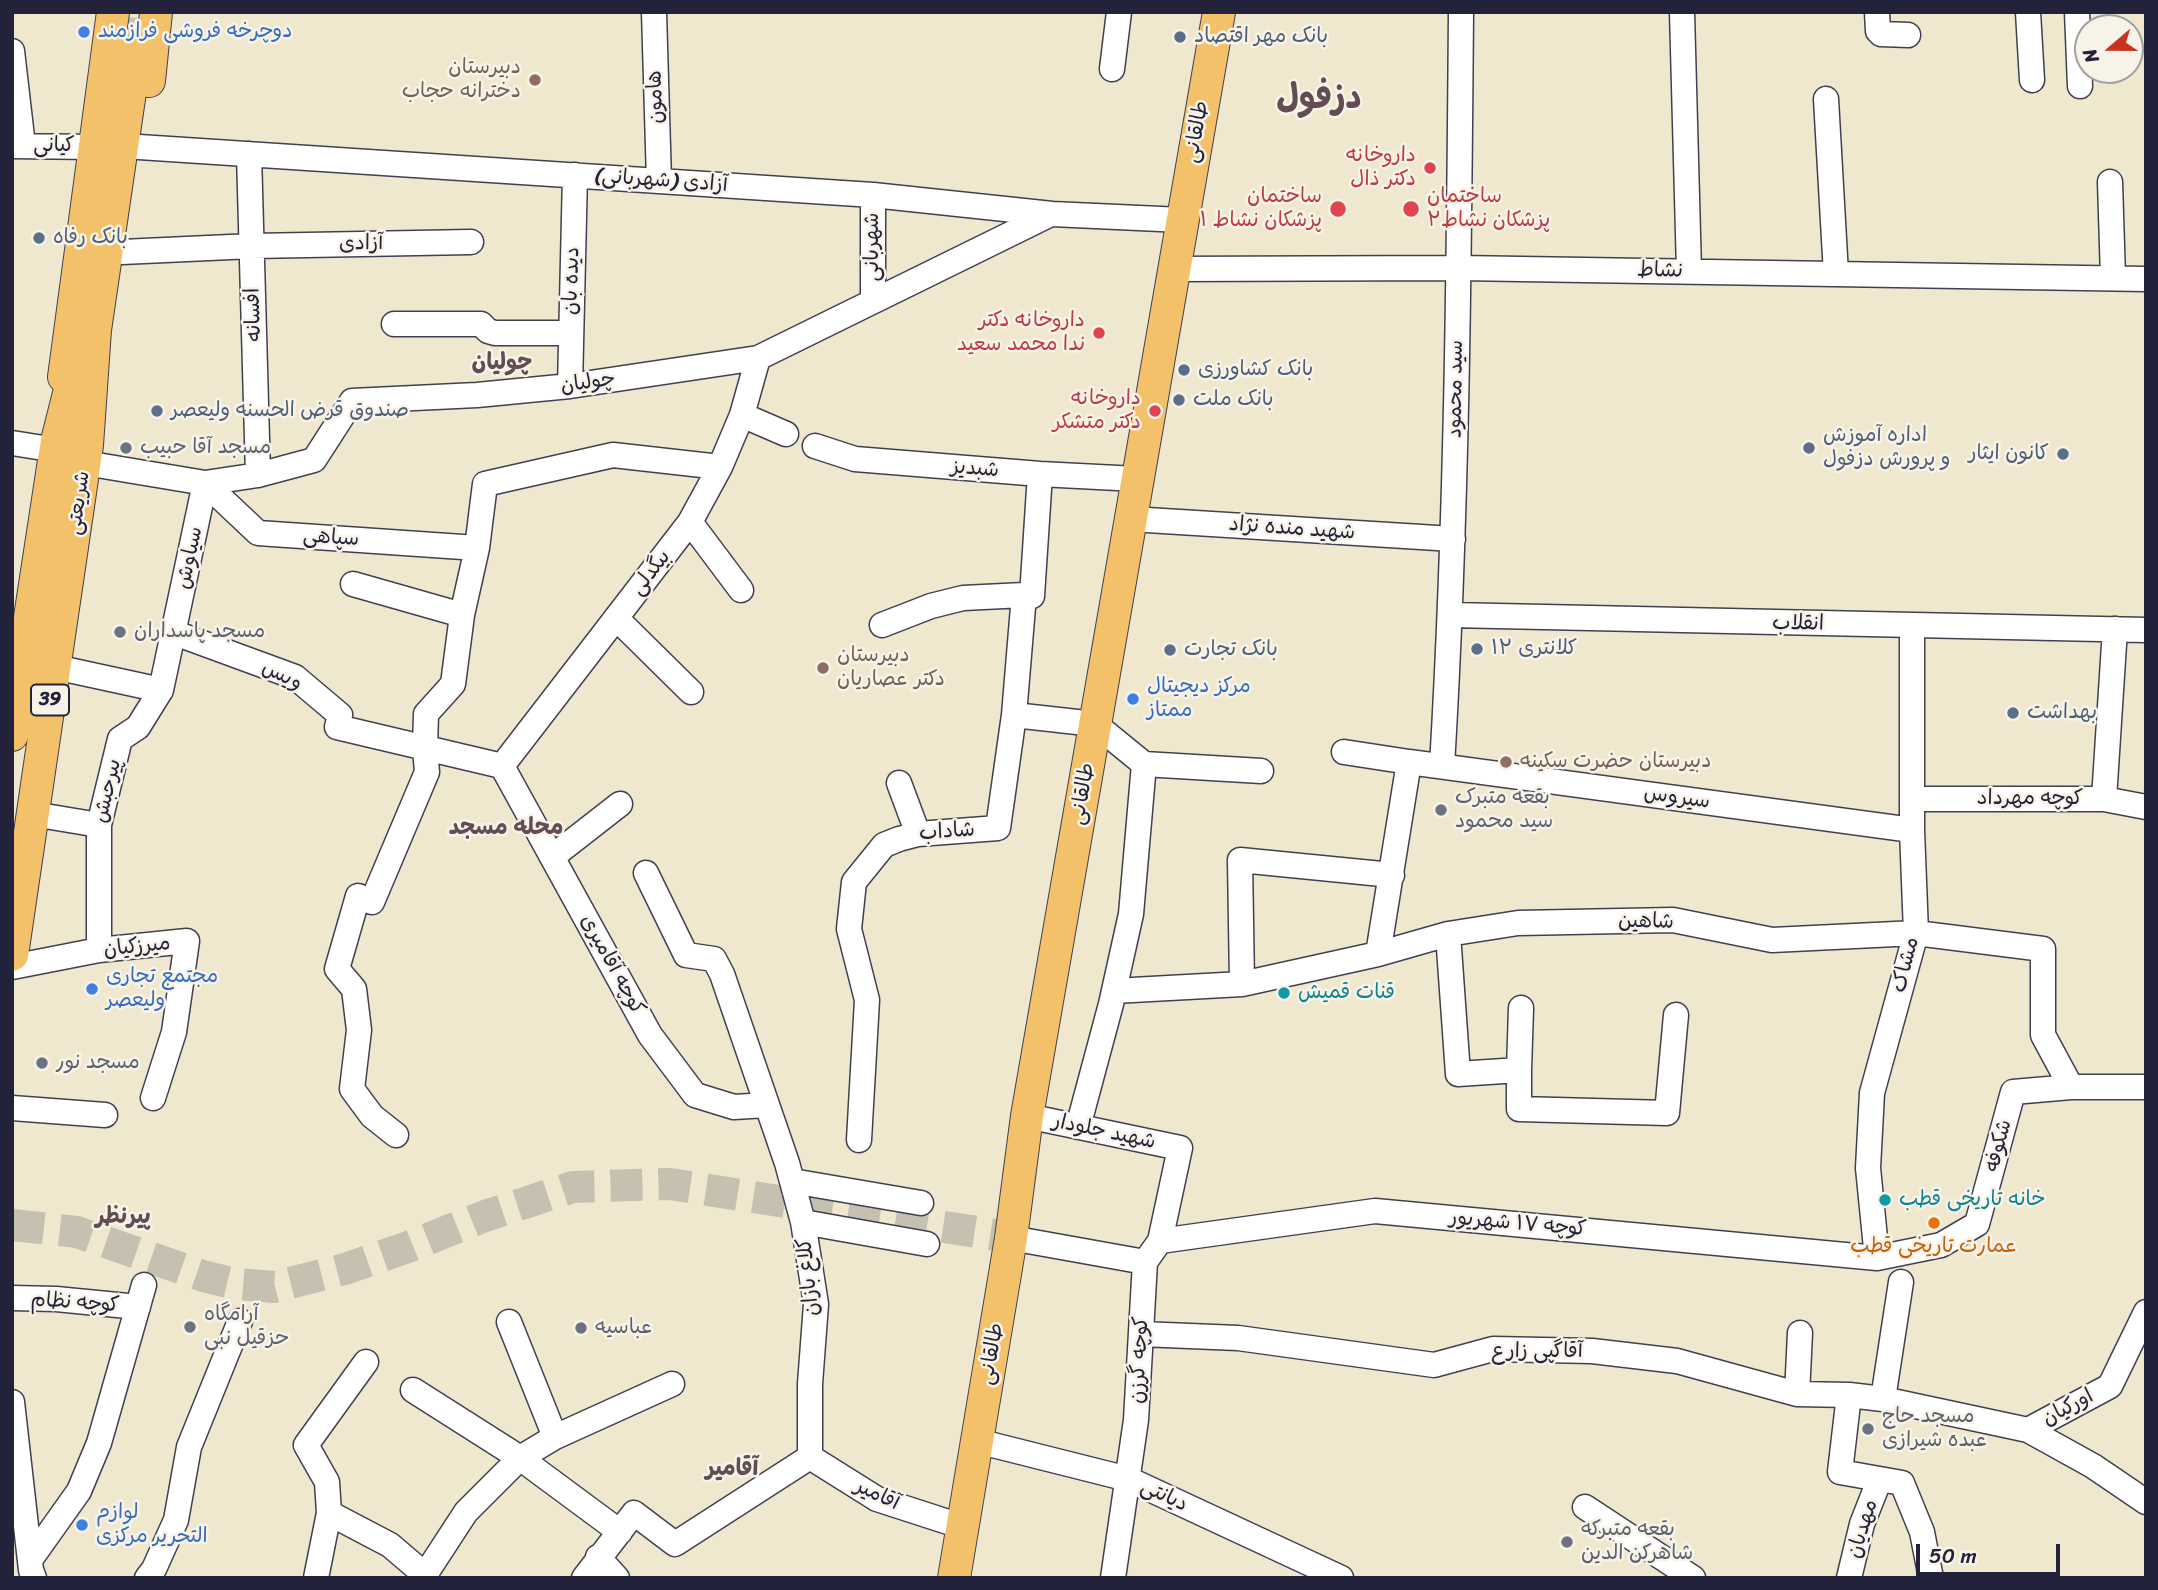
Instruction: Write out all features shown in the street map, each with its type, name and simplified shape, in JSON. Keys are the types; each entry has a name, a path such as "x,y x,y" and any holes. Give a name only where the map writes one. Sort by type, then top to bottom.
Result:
{"main road":[{"path":"71,450 70,326 96,147 128,40 156,12"},
{"name":"طالقانی","path":"939,1578 1027,1116 1219,12"},
{"path":"71,450 122,252 139,147 128,40"},
{"name":"شریعتی","path":"12,955 55,667 71,450 128,40"},
{"name":"شریعتی","path":"13,726 21,620 71,450"},
{"name":"طالقانی","path":"954,1578 977,1441 1004,1237"}],"street":[{"name":"هامون","path":"654,12 659,181"},
{"path":"1112,69 1119,12"},
{"name":"سید محمود","path":"1442,766 1451,615 1460,268 1461,12"},
{"path":"1682,12 1689,271"},
{"path":"1877,12 1878,31 1881,34 1908,35"},
{"path":"2028,12 2032,80"},
{"path":"2077,12 2080,86"},
{"path":"12,51 18,146"},
{"path":"1826,99 1836,274"},
{"name":"کیانی","path":"18,146 96,147"},
{"name":"آزادی (شهربانی)","path":"139,147 873,195 1052,214 1182,220"},
{"name":"افسانه","path":"249,154 258,475"},
{"name":"دیده بان","path":"570,386 575,175"},
{"path":"2109,182 2113,278"},
{"name":"شهربانی","path":"873,195 873,300"},
{"name":"چولیان","path":"12,443 71,450 205,483 258,475 314,460 352,401 477,395 570,386 758,358 1052,214"},
{"name":"آزادی","path":"122,252 252,246 471,242"},
{"name":"نشاط","path":"1173,268 1460,268 2146,279"},
{"path":"394,324 481,324 488,331 495,333 571,333"},
{"name":"بیگدلی","path":"502,766 690,522 720,467 742,415 758,358"},
{"path":"742,415 786,434"},
{"name":"شبدیز","path":"815,446 855,459 1137,479"},
{"path":"396,1135 372,1116 352,1089 359,1030 354,989 337,969 358,896 372,902 427,772 426,714 453,684 462,615 477,548 485,484 613,455 720,467"},
{"name":"شاداب","path":"859,1140 867,1000 849,929 854,882 884,845 908,835 998,828 1014,715 1024,595 1032,596 1040,474"},
{"name":"سپاهی","path":"205,483 258,533 477,548"},
{"name":"سیاوش","path":"175,633 205,483"},
{"name":"شهید منده نژاد","path":"1131,519 1453,539"},
{"path":"690,522 741,590"},
{"path":"354,584 462,615"},
{"path":"882,625 931,606 963,598 1024,595"},
{"name":"انقلاب","path":"1451,615 2146,630"},
{"path":"616,618 691,692"},
{"name":"مشاک","path":"1877,1258 1868,1168 1872,1093 1916,933 1912,830 1912,626"},
{"path":"2104,799 2115,629"},
{"path":"55,667 161,690 175,633"},
{"name":"ویس","path":"175,633 295,677 340,715 337,727 425,749"},
{"name":"پیرحبش","path":"99,950 99,825 120,739 138,727 161,690"},
{"path":"1014,715 1095,724 1144,764 1261,771"},
{"path":"425,749 502,766"},
{"name":"سیروس","path":"1344,752 1912,830"},
{"path":"1378,954 1409,762"},
{"path":"1078,1127 1131,914 1144,764"},
{"name":"کوچه آقامیری","path":"502,766 650,1035 695,1095 734,1107 767,1105"},
{"path":"899,783 918,834"},
{"name":"کوچه مهرداد","path":"1913,799 2104,799 2146,807"},
{"path":"552,857 620,804"},
{"path":"33,814 99,825"},
{"path":"1242,985 1240,860 1392,875"},
{"path":"646,873 687,955 714,960 722,974 792,1181 803,1222"},
{"name":"شاهین","path":"1114,991 1242,985 1378,954 1448,934 1518,923 1673,920 1772,940 1916,933 2043,949 2043,1035 2071,1087"},
{"path":"1448,934 1458,1074 1519,1070"},
{"name":"میرزکیان","path":"12,967 99,950 187,942 174,1032 153,1098"},
{"path":"1521,1008 1519,1108 1667,1113 1676,1015"},
{"name":"شکوفه","path":"1877,1258 1941,1245 1977,1224 2014,1092 2071,1087 2146,1087"},
{"path":"12,1108 106,1115"},
{"name":"شهید جلودار","path":"1027,1116 1180,1148"},
{"name":"کوچه گرزن","path":"1113,1578 1136,1420 1146,1262 1160,1241 1180,1148"},
{"path":"792,1181 921,1203"},
{"name":"کوچه ۱۷ شهریور","path":"1160,1241 1375,1211 1877,1258"},
{"name":"کلاغ بازان","path":"810,1457 810,1384 816,1304 803,1222 927,1244"},
{"path":"1004,1237 1146,1262"},
{"path":"1883,1399 1901,1282"},
{"name":"کوچه نظام","path":"12,1298 141,1296 99,1443 79,1491 27,1570"},
{"name":"اورکیان","path":"2028,1430 2110,1386 2146,1311"},
{"path":"147,1578 154,1569 176,1520 189,1447 240,1321"},
{"path":"509,1322 555,1437"},
{"path":"1797,1394 1800,1333"},
{"name":"آقاگپی زارع","path":"1141,1334 1238,1338 1434,1365 1493,1349 1592,1351 1676,1361 1797,1394 1883,1399 2028,1430 2093,1466 2146,1502"},
{"path":"316,1578 329,1513 327,1482 306,1445 366,1362"},
{"path":"329,1513 390,1545 423,1576 466,1512 520,1458 555,1437 672,1384"},
{"path":"413,1390 520,1458 620,1532"},
{"path":"1849,1395 1840,1472 1902,1483 1922,1532 1931,1578"},
{"path":"12,1402 27,1570"},
{"name":"دیانتی","path":"977,1441 1128,1479 1341,1578"},
{"path":"584,1578 634,1513 675,1544 810,1457"},
{"name":"آقامیر","path":"810,1457 877,1499 948,1522"},
{"name":"مهدیان","path":"1849,1578 1861,1524 1879,1481"},
{"path":"1585,1507 1693,1578"},
{"path":"598,1557 617,1578"}],"tunnel":[{"path":"126,49 130,12"},
{"path":"12,1225 77,1232 203,1276 236,1284 274,1287 345,1269 485,1216 573,1187 670,1184 996,1235"}],"place":[{"name":"دوچرخه فروشی فرازمند","path":"84,32"},
{"name":"بانک مهر اقتصاد","path":"1180,37"},
{"name":"دبیرستان دخترانه حجاب","path":"535,80"},
{"name":"داروخانه دکتر ذال","path":"1430,168"},
{"name":"ساختمان پزشکان نشاط ۱","path":"1338,209"},
{"name":"ساختمان پزشکان نشاط۲","path":"1411,209"},
{"name":"بانک رفاه","path":"39,238"},
{"name":"داروخانه دکتر ندا محمد سعید","path":"1099,333"},
{"name":"بانک کشاورزی","path":"1184,370"},
{"name":"بانک ملت","path":"1179,400"},
{"name":"صندوق قرض الحسنه ولیعصر","path":"157,411"},
{"name":"داروخانه دکتر متشکر","path":"1155,411"},
{"name":"مسجد آقا حبیب","path":"126,448"},
{"name":"اداره آموزش و پرورش دزفول","path":"1809,448"},
{"name":"کانون ایثار","path":"2063,454"},
{"name":"مسجد پاسداران","path":"120,632"},
{"name":"کلانتری ۱۲","path":"1477,649"},
{"name":"بانک تجارت","path":"1170,650"},
{"name":"دبیرستان دکتر عصاریان","path":"823,668"},
{"name":"مرکز دیجیتال ممتاز","path":"1133,699"},
{"name":"بهداشت","path":"2013,713"},
{"name":"دبیرستان حضرت سکینه","path":"1506,762"},
{"name":"بقعه متبرک سید محمود","path":"1441,810"},
{"name":"مجتمع تجاری ولیعصر","path":"92,989"},
{"name":"قنات قمیش","path":"1284,993"},
{"name":"مسجد نور","path":"42,1063"},
{"name":"خانه تاریخی قطب","path":"1885,1200"},
{"name":"عمارت تاریخی قطب","path":"1934,1223"},
{"name":"آرامگاه حزقیل نبی","path":"190,1327"},
{"name":"عباسیه","path":"581,1328"},
{"name":"مسجد حاج عبده شیرازی","path":"1868,1429"},
{"name":"لوازم التحریر مرکزی","path":"82,1525"},
{"name":"بقعه متبرکه شاهرکن الدین","path":"1567,1542"}],"district":[{"name":"دزفول","path":"1319,99"},
{"name":"چولیان","path":"502,363"},
{"name":"محله مسجد","path":"506,828"},
{"name":"پیرنظر","path":"123,1217"},
{"name":"آقامیر","path":"732,1469"}]}
